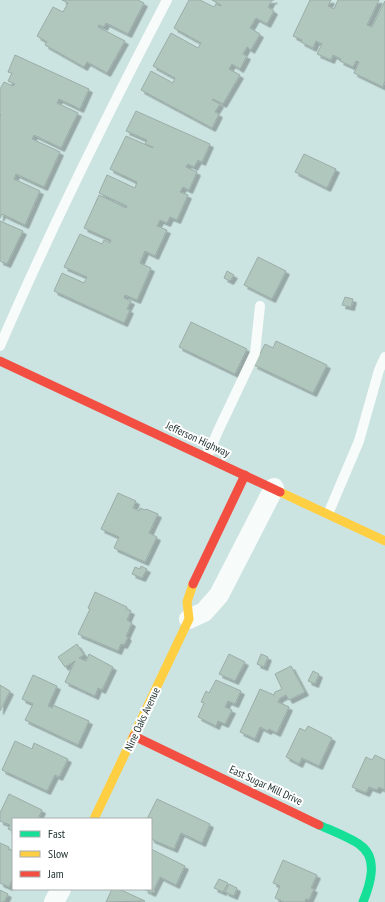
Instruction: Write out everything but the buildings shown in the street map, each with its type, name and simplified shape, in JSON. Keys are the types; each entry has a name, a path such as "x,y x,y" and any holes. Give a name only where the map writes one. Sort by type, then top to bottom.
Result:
{"street":[{"name":"Jefferson Highway","path":"0,361 245,474 385,541"},
{"name":"Nine Oaks Avenue","path":"94,818 189,619 187,602 190,589 245,474"},
{"path":"189,619 204,612 219,595 274,488"},
{"name":"East Sugar Mill Drive","path":"134,736 361,845 369,856 372,871 363,902"},
{"path":"54,902 60,890"}],"lane":[{"path":"0,346 29,278 124,83 167,0"},
{"path":"207,457 255,353 260,306"},
{"path":"328,514 359,441 385,357"}],"traffic: fast":[{"path":"319,825 340,834 366,850 371,864 371,872 368,888 363,902"}],"traffic: slow":[{"path":"280,492 385,541"},
{"path":"94,818 189,619 187,602 193,584"}],"traffic: jam":[{"path":"0,361 280,492"},
{"path":"193,584 245,475"},
{"path":"134,736 319,825"}]}
